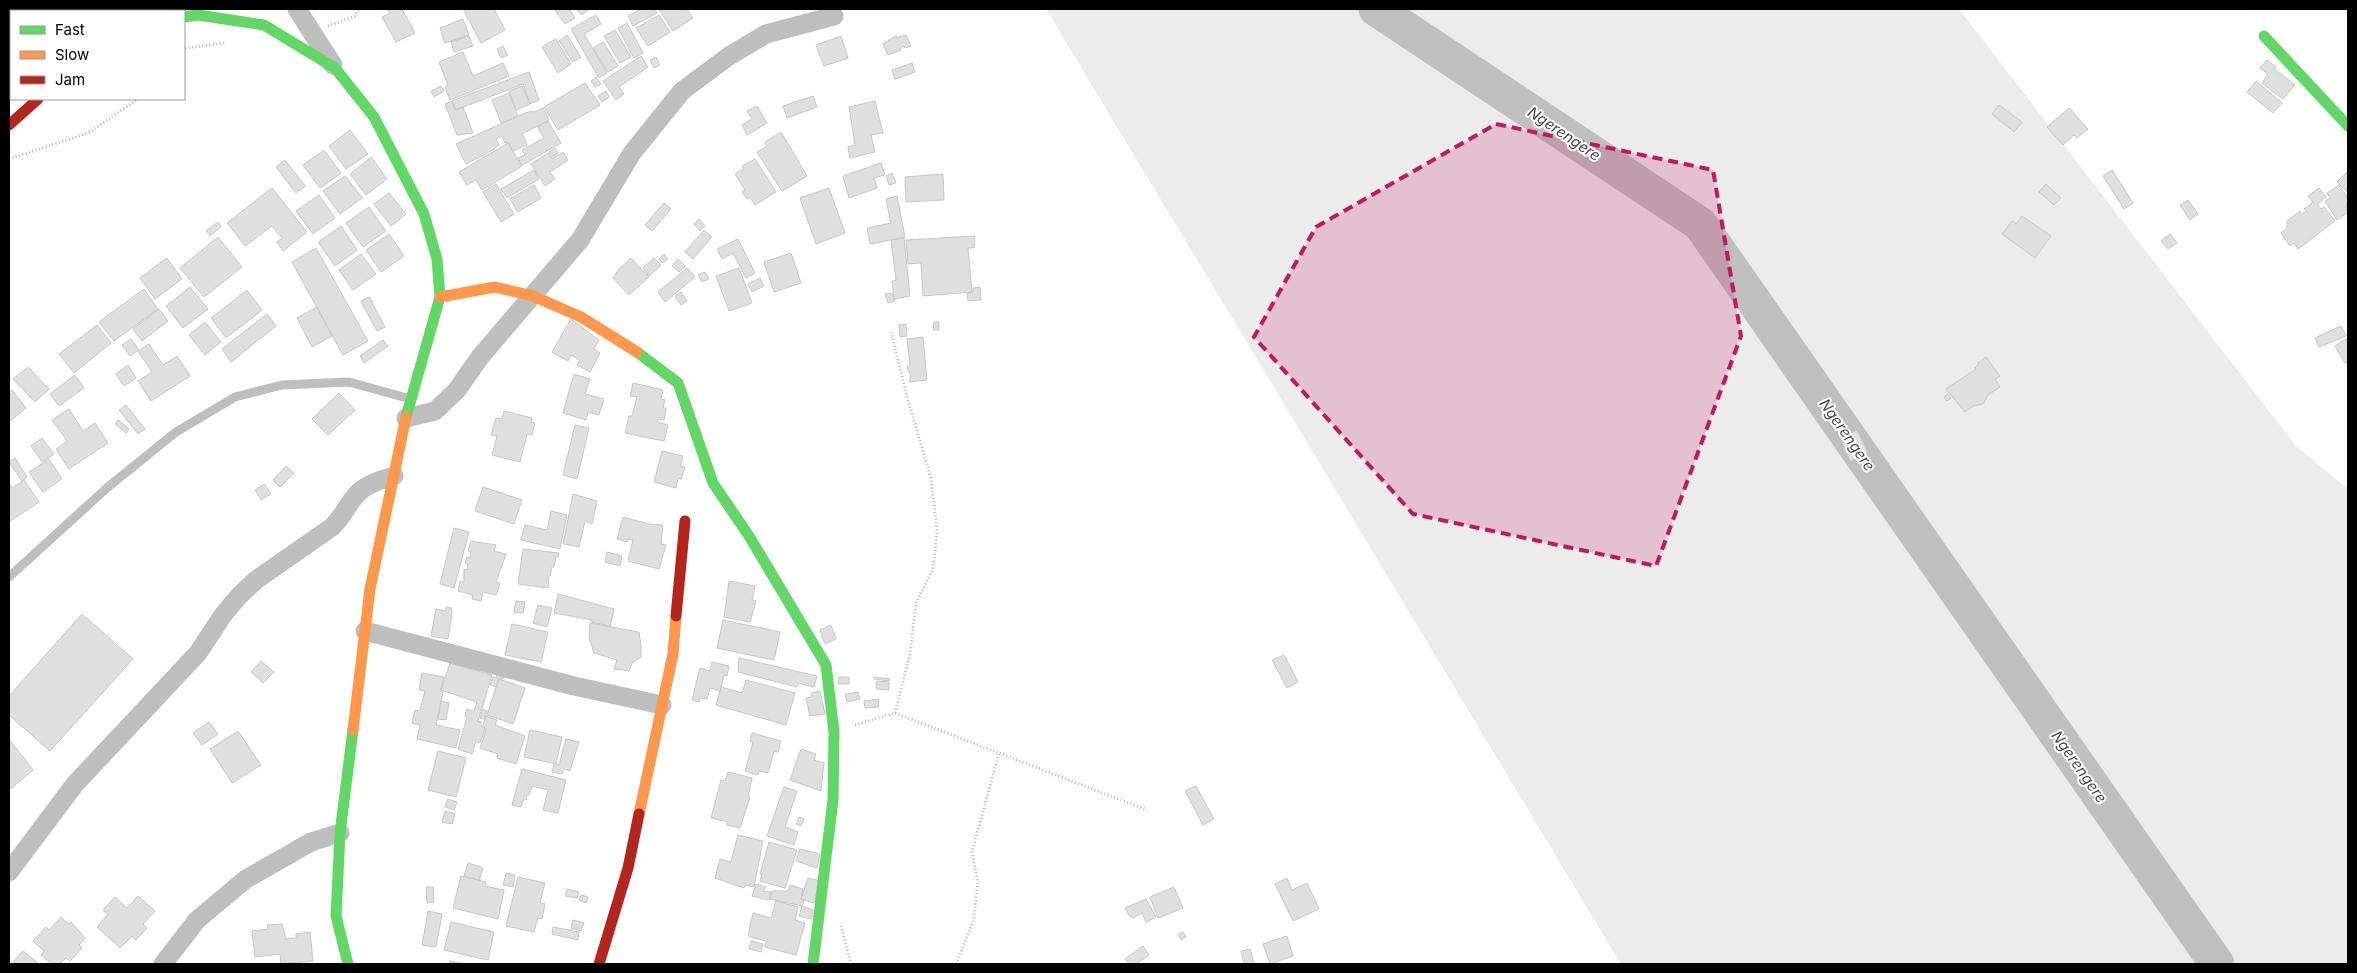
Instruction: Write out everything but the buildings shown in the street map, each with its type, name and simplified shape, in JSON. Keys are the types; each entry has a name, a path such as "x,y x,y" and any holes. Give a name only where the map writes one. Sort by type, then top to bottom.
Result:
{"street":[{"path":"297,9 335,68 374,118 424,214 437,259 440,297 410,398 370,589 340,833 336,916 348,964"},
{"path":"185,16 198,15 264,25 335,68"},
{"path":"406,418 435,411 447,402 480,357 580,240 632,153 682,91 729,56 766,34 834,16"},
{"path":"2264,36 2348,126"},
{"path":"9,125 37,100"},
{"path":"440,297 495,287 533,296 581,317 640,354 678,383 713,483 749,536 826,664 834,732 833,800 812,964"},
{"path":"9,872 76,784 198,653 223,615 239,596 256,580 332,527 342,518 358,492 394,476"},
{"path":"599,964 628,868 673,654 685,522"},
{"path":"365,631 574,686 662,705"},
{"path":"163,964 198,920 246,879 311,842 340,833"}],"lane":[{"path":"9,577 108,488 176,432 234,397 282,385 349,382 410,398"}],"path":[{"path":"312,32 355,16 359,9"},
{"path":"9,159 88,133 137,100"},
{"path":"891,332 907,397 931,478 937,531 932,569 916,603 910,654 895,713"},
{"path":"834,732 895,713 1147,810"},
{"path":"956,964 973,922 978,883 972,852 999,752"}],"highlighted area":[{"path":"1496,124 1713,170 1741,336 1656,566 1413,514 1254,337 1316,227"}],"shaded area":[{"path":"1046,9 1959,9 2296,446 2348,489 2348,964 1621,964"}],"waterway":[{"name":"Ngerengere","path":"1376,9 1700,224 2217,964"}],"traffic: fast":[{"path":"185,17 198,15 264,25 335,68 374,117 424,214 437,259 440,297 406,417"},
{"path":"2264,36 2348,126"},
{"path":"637,352 678,383 713,483 749,536 826,665 834,732 833,800 813,964"},
{"path":"348,964 336,916 340,833 353,730"}],"traffic: slow":[{"path":"440,297 495,287 533,296 581,317 637,352"},
{"path":"353,730 370,589 406,417"},
{"path":"639,814 673,654 676,616"}],"traffic: jam":[{"path":"9,125 37,100"},
{"path":"676,616 685,521"},
{"path":"599,964 628,868 639,814"}]}
